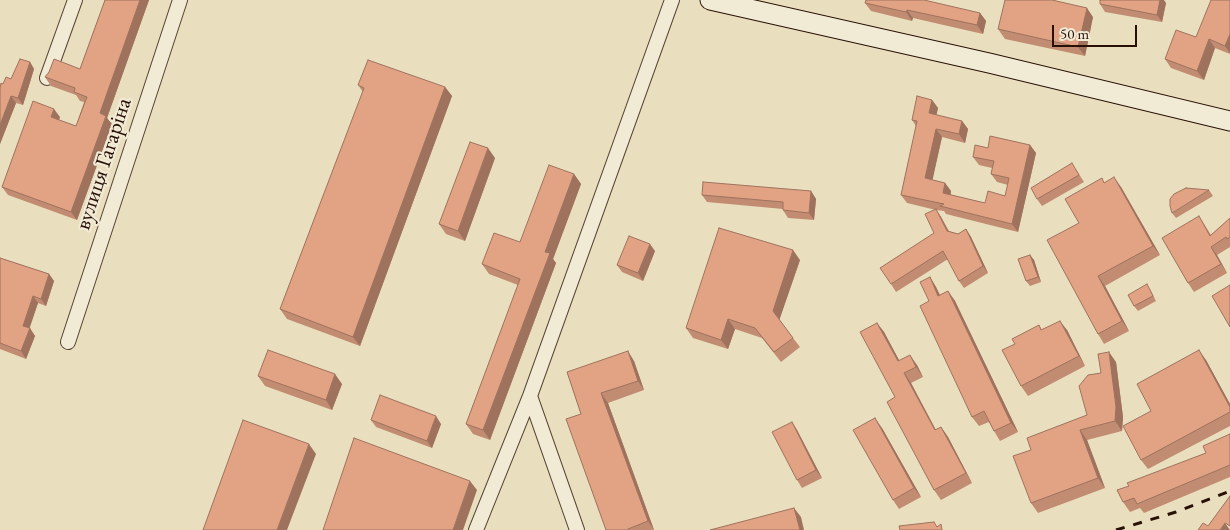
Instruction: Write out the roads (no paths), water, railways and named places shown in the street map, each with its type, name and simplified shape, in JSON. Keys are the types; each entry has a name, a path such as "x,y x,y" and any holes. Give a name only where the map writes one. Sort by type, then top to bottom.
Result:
{"street":[{"path":"47,78 75,0"},
{"name":"вулиця Гагаріна","path":"68,342 180,0"},
{"path":"476,530 530,396 672,0"},
{"path":"710,0 989,63 1230,121"},
{"path":"530,396 577,530"}],"railway":[{"path":"1116,530 1176,512 1230,491"}]}
